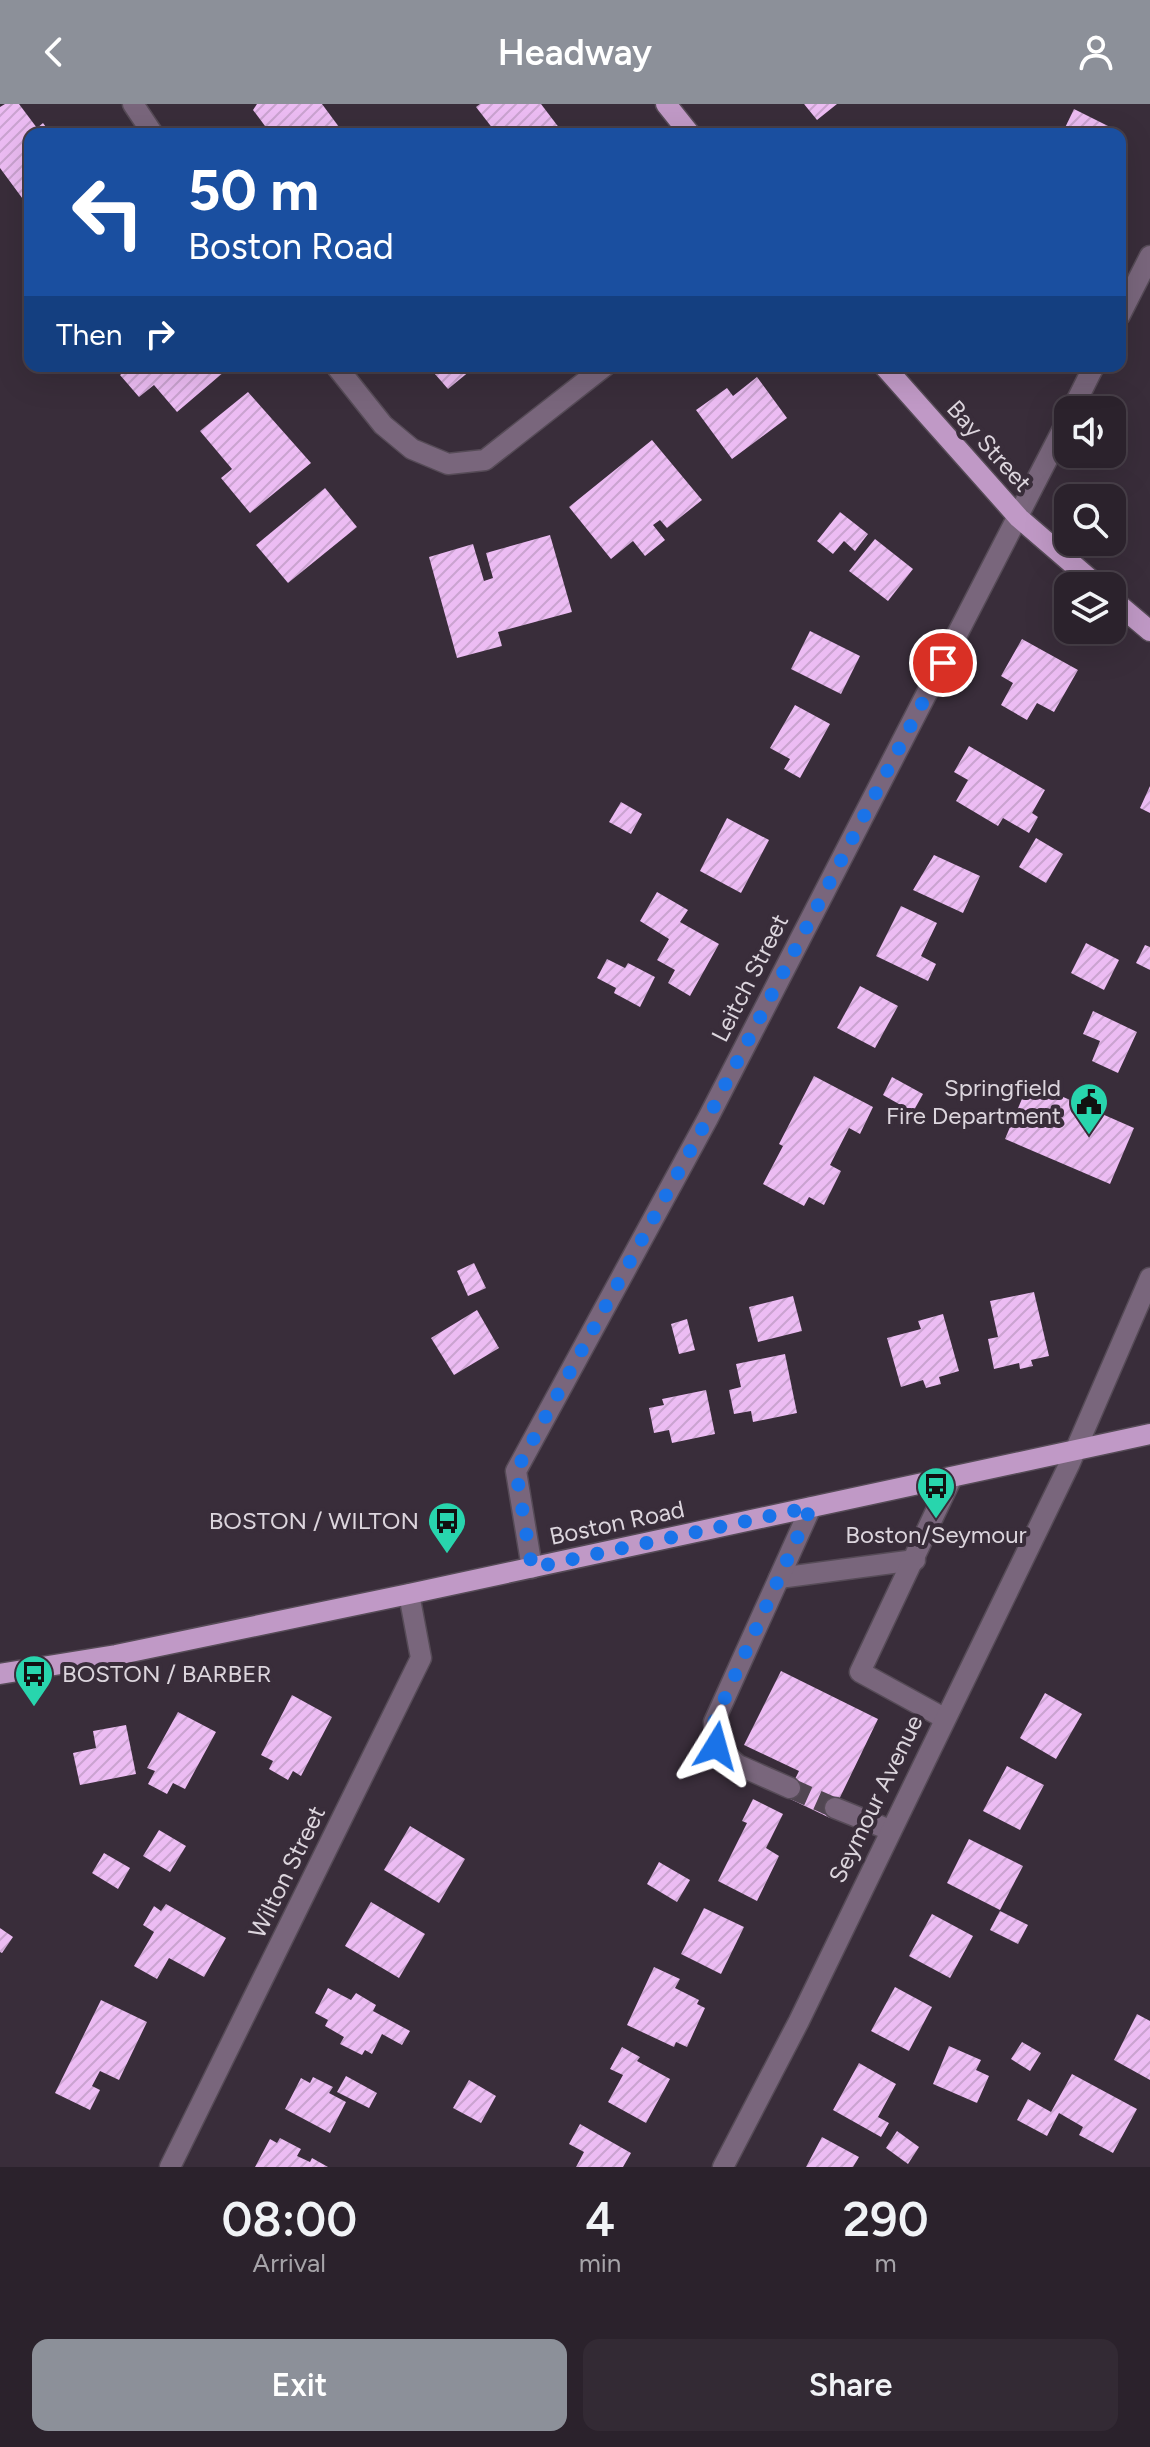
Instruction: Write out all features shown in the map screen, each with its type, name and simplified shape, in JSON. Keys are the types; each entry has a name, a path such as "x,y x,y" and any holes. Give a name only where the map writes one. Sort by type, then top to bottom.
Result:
{"main road":[{"path":"666,104 685,128"},
{"name":"Bay Street","path":"889,372 1019,518 1082,572"},
{"path":"1126,611 1150,631"},
{"name":"Boston Road","path":"0,1674 116,1655 409,1594 1150,1434"}],"street":[{"path":"133,104 149,128"},
{"path":"1126,303 1150,256"},
{"path":"341,372 383,425 412,449 448,464 485,460 597,372"},
{"path":"1079,396 1091,372"},
{"name":"Leitch Street","path":"532,1568 516,1471 708,1118 1054,447"},
{"name":"Seymour Avenue","path":"723,2167 799,2021 1074,1452 1150,1278"},
{"path":"944,1718 860,1672 952,1477"},
{"path":"790,1788 738,1765 716,1746 714,1722 811,1507"},
{"path":"779,1578 915,1560"},
{"name":"Wilton Street","path":"170,2167 421,1658 409,1594"},
{"path":"835,1808 890,1830"}],"building":[{"path":"19,104 37,128 24,128 24,201 0,168 0,107"},
{"path":"257,104 322,104 340,128 266,128 253,110"},
{"path":"480,104 541,104 559,128 492,128 476,107"},
{"path":"804,104 837,104 817,120"},
{"path":"1074,109 1112,128 1065,128"},
{"path":"124,372 224,372 177,412 154,385 139,397 120,375"},
{"path":"433,372 469,372 448,389"},
{"path":"757,377 787,418 732,459 696,410 727,388 733,396"},
{"path":"248,392 311,463 250,513 221,478 232,469 200,431"},
{"path":"652,440 702,500 667,528 660,520 653,525 665,540 645,556 633,541 611,559 569,507"},
{"path":"325,488 357,527 288,583 256,545"},
{"path":"840,512 868,534 855,551 844,541 833,554 817,541"},
{"path":"550,535 572,612 498,632 502,646 457,658 429,557 473,544 484,581 493,578 486,553"},
{"path":"875,539 913,569 888,601 849,571"},
{"path":"810,631 860,656 841,694 791,669"},
{"path":"1022,639 1078,670 1054,712 1037,703 1027,720 1001,705 1013,683 1001,676"},
{"path":"795,705 830,724 800,778 784,769 790,759 770,748"},
{"path":"969,746 1045,790 1032,813 1038,817 1029,833 1003,818 998,826 956,801 968,780 954,772"},
{"path":"1150,786 1150,813 1140,808"},
{"path":"621,802 642,814 631,834 609,822"},
{"path":"727,818 769,840 741,893 700,871"},
{"path":"1036,838 1063,854 1046,883 1019,867"},
{"path":"934,855 980,876 963,913 913,890"},
{"path":"657,892 688,910 680,922 719,944 690,996 668,983 675,970 657,960 669,939 640,921"},
{"path":"901,906 937,923 921,956 936,964 928,981 876,956"},
{"path":"1086,943 1119,960 1104,990 1071,973"},
{"path":"1145,945 1150,947 1150,970 1136,963"},
{"path":"607,959 625,968 628,963 655,977 640,1007 614,993 616,988 597,978"},
{"path":"860,986 898,1006 875,1048 837,1028"},
{"path":"1093,1011 1137,1032 1118,1073 1092,1061 1100,1041 1083,1034"},
{"path":"814,1076 873,1107 860,1134 849,1128 830,1165 841,1171 824,1205 809,1197 804,1206 763,1184 783,1146 779,1144"},
{"path":"892,1077 923,1094 913,1112 883,1095"},
{"path":"1029,1082 1134,1128 1110,1184 1005,1139"},
{"path":"474,1263 486,1288 468,1296 457,1271"},
{"path":"1034,1292 1049,1356 1031,1360 1033,1366 1020,1369 1019,1363 994,1369 988,1339 998,1337 990,1301"},
{"path":"793,1296 802,1331 758,1342 749,1307"},
{"path":"477,1310 499,1348 454,1375 431,1338"},
{"path":"943,1314 959,1371 939,1377 941,1384 926,1388 923,1380 901,1387 887,1338 921,1329 918,1321"},
{"path":"687,1319 695,1350 679,1354 671,1324"},
{"path":"785,1354 797,1413 753,1422 751,1411 734,1414 729,1390 741,1387 736,1364"},
{"path":"706,1390 715,1434 672,1443 669,1430 654,1433 649,1408 664,1405 662,1399"},
{"path":"781,1671 878,1719 830,1818 786,1797 799,1771 744,1745"},
{"path":"1045,1693 1082,1714 1056,1759 1020,1738"},
{"path":"292,1695 332,1717 301,1776 293,1771 288,1780 269,1769 273,1761 261,1755"},
{"path":"178,1712 216,1732 185,1789 173,1783 167,1794 148,1784 155,1771 147,1768"},
{"path":"126,1725 136,1774 80,1785 73,1753 96,1748 93,1731"},
{"path":"1007,1766 1044,1785 1020,1830 983,1811"},
{"path":"753,1799 783,1814 766,1848 779,1856 757,1901 718,1881 747,1823 742,1821"},
{"path":"410,1826 465,1859 439,1903 384,1870"},
{"path":"159,1830 186,1846 170,1872 143,1856"},
{"path":"969,1839 1023,1866 1000,1910 947,1883"},
{"path":"104,1853 130,1868 118,1889 92,1873"},
{"path":"659,1862 690,1880 677,1902 647,1884"},
{"path":"371,1902 425,1934 399,1978 345,1946"},
{"path":"166,1904 226,1938 204,1977 169,1958 157,1979 134,1966 154,1932 143,1925 154,1906 161,1911"},
{"path":"704,1908 744,1927 721,1974 681,1954"},
{"path":"1000,1911 1028,1925 1018,1944 990,1930"},
{"path":"932,1914 973,1936 950,1978 909,1956"},
{"path":"0,1928 13,1937 2,1953 0,1952"},
{"path":"654,1967 680,1979 675,1988 699,2000 697,2004 705,2008 687,2047 676,2042 674,2047 627,2025"},
{"path":"895,1987 932,2007 909,2051 871,2031"},
{"path":"328,1988 351,2000 356,1993 376,2005 373,2011 410,2031 402,2045 382,2034 372,2054 365,2050 362,2055 340,2044 344,2037 325,2026 328,2020 315,2013"},
{"path":"101,2000 147,2022 119,2080 100,2071 92,2086 100,2090 90,2110 55,2093"},
{"path":"1137,2014 1150,2021 1150,2080 1114,2060"},
{"path":"1022,2042 1041,2053 1030,2071 1011,2059"},
{"path":"949,2046 981,2060 976,2070 989,2076 977,2103 933,2084"},
{"path":"622,2047 640,2057 637,2061 670,2079 646,2123 608,2102 623,2075 610,2069"},
{"path":"859,2063 896,2084 878,2117 889,2123 881,2137 833,2110"},
{"path":"1072,2074 1137,2109 1113,2153 1079,2135 1083,2127 1059,2113 1047,2136 1017,2120 1028,2099 1051,2112"},
{"path":"346,2076 377,2093 369,2108 337,2092"},
{"path":"313,2077 333,2087 329,2093 346,2102 330,2133 285,2109 301,2078 310,2083"},
{"path":"469,2080 496,2096 481,2123 453,2108"},
{"path":"580,2124 631,2153 623,2167 576,2167 584,2152 569,2144"},
{"path":"897,2131 919,2147 908,2164 886,2148"},
{"path":"822,2137 859,2157 853,2167 806,2167"},
{"path":"280,2138 301,2149 297,2156 310,2162 312,2158 328,2167 255,2167 270,2139 277,2143"}],"tunnel":[{"path":"790,1788 835,1808"}],"place":[{"name":"Springfield Fire Department","path":"1089,1136"},
{"name":"Boston/Seymour","path":"936,1520"},
{"name":"BOSTON / WILTON","path":"447,1555"},
{"name":"BOSTON / BARBER","path":"34,1708"}],"route":[{"path":"716,1746 714,1722 811,1507 532,1568 516,1471 708,1118 943,663"}]}
